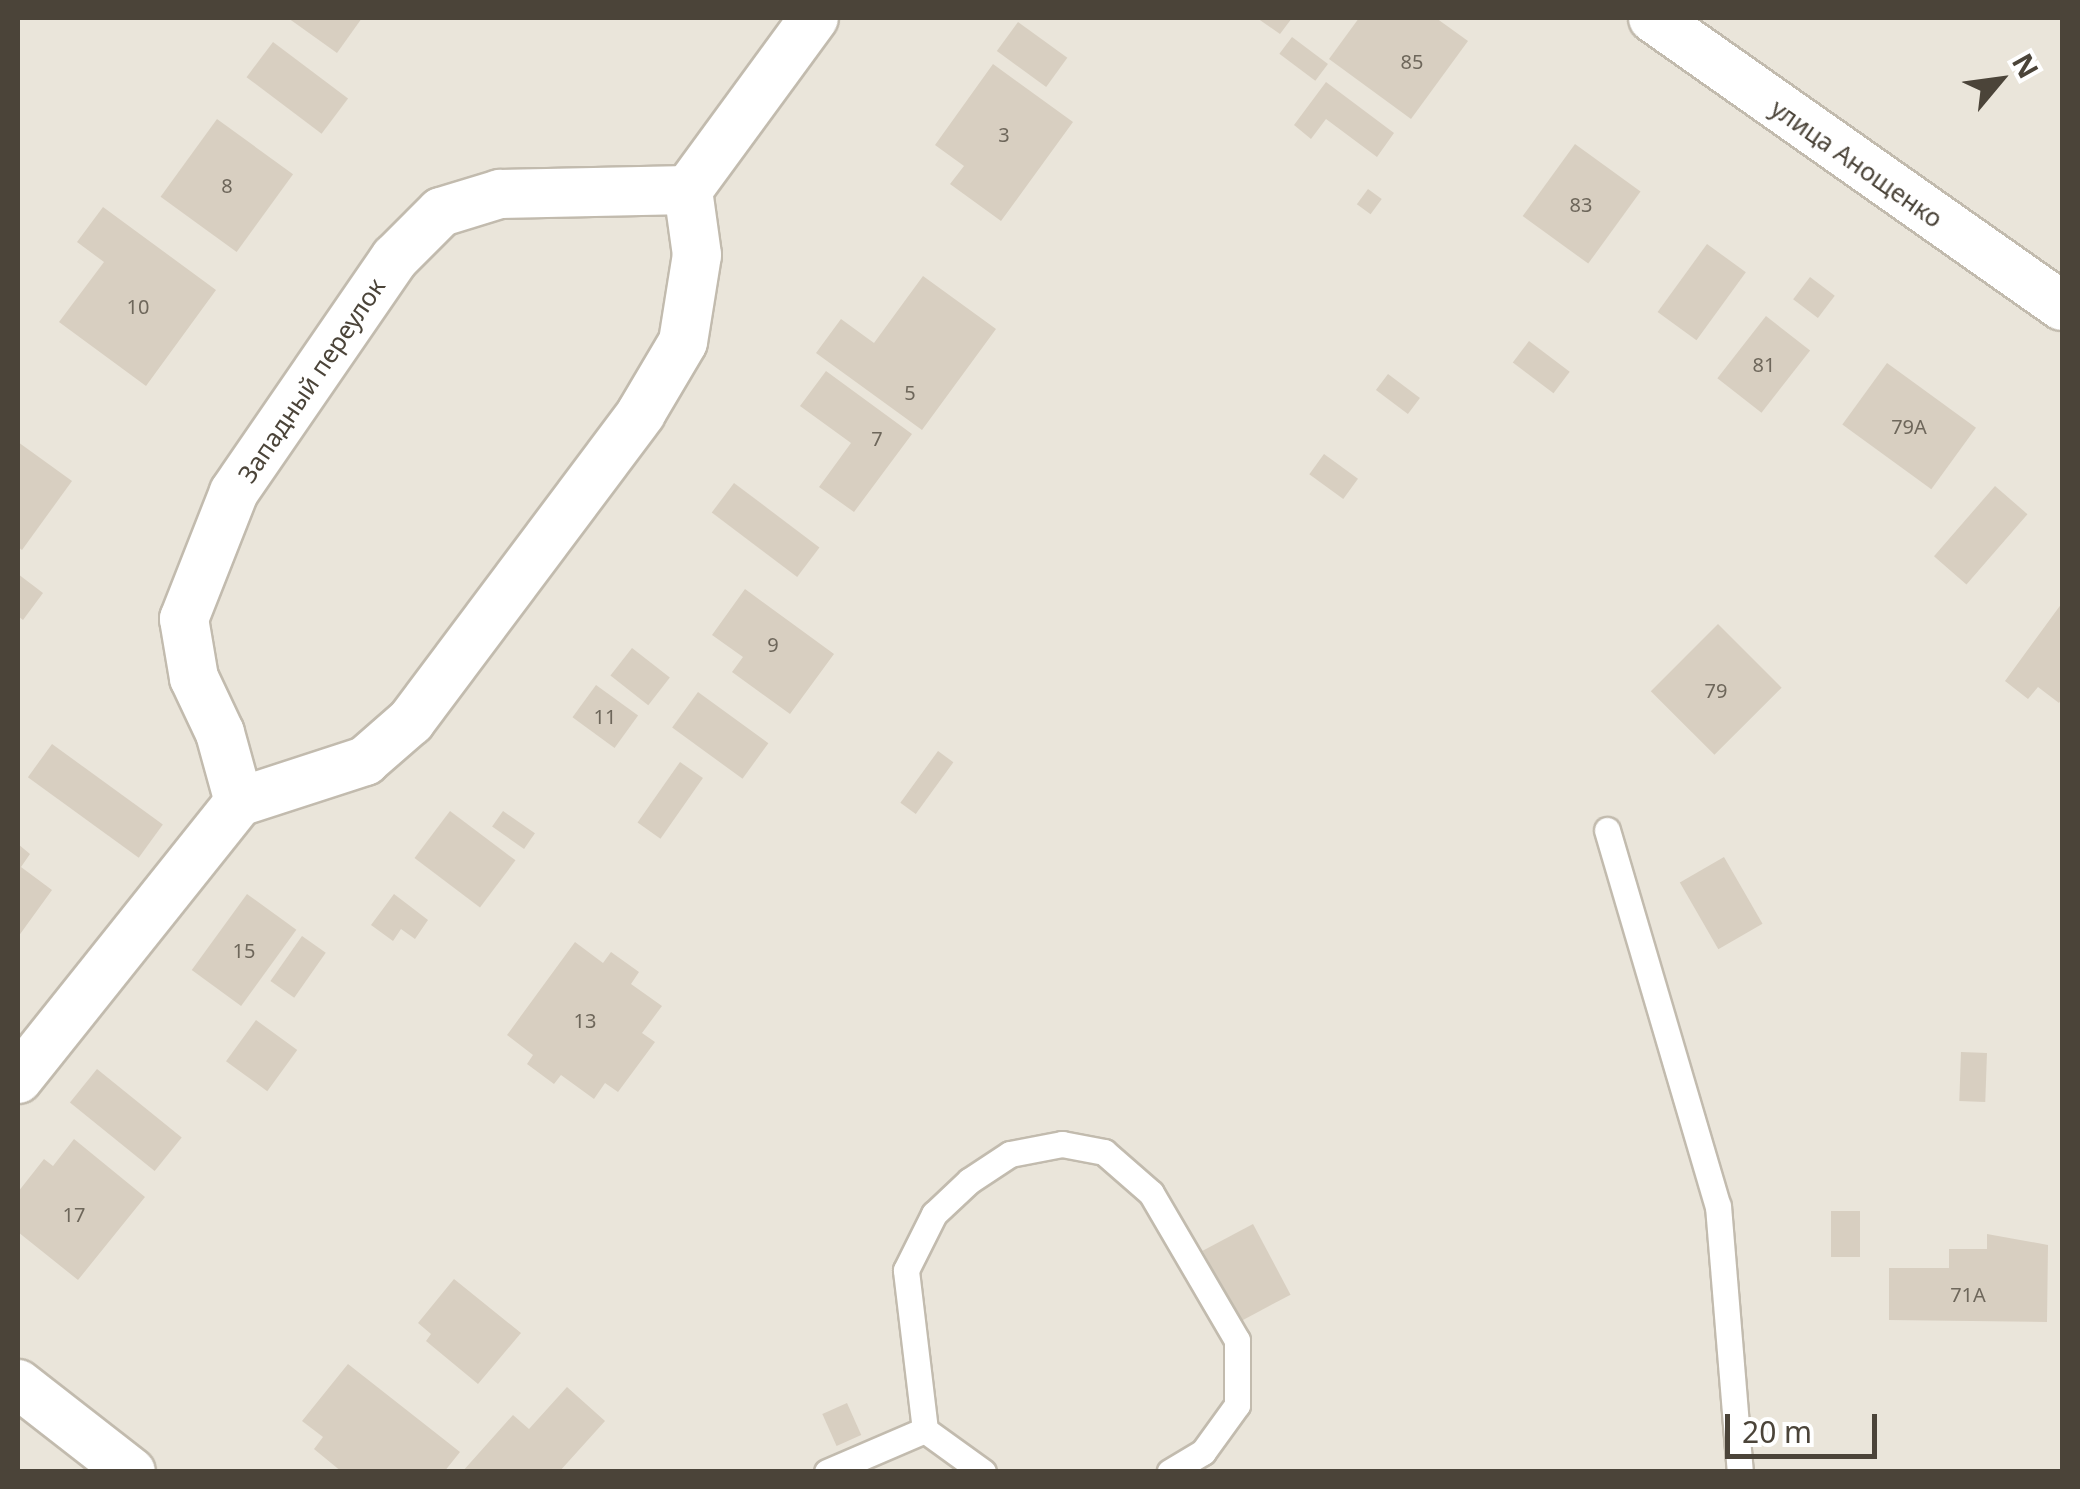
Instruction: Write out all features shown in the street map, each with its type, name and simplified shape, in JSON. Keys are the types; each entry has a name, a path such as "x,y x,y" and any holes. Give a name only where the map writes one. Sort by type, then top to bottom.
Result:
{"street":[{"path":"18,1079 239,802 364,761 412,721 641,413 683,342 697,255 688,190 814,18"},
{"name":"улица Анощенко","path":"1654,18 2062,306"},
{"name":"Западный переулок","path":"239,802 220,733 194,678 184,619 234,492 395,258 441,212 500,194 688,190"},
{"path":"18,1384 130,1472"}],"lane":[{"path":"1607,830 1718,1206 1740,1472"},
{"path":"983,1472 926,1430 906,1270 934,1214 969,1181 1010,1154 1062,1144 1104,1152 1151,1194 1238,1340 1238,1405 1203,1452 1170,1472"},
{"path":"827,1472 926,1430"}],"shaded area":[{"path":"18,18 2062,18 2062,1471 18,1471"}],"building":[{"path":"288,18 362,18 337,53"},
{"path":"1257,18 1292,18 1280,34"},
{"path":"1359,18 1436,18 1468,41 1411,119 1329,59"},
{"path":"1018,22 1067,58 1046,87 997,51"},
{"path":"1292,37 1328,64 1315,81 1279,54"},
{"path":"273,42 348,99 322,134 247,77"},
{"path":"993,64 1073,122 1001,221 950,184 964,166 935,145"},
{"path":"1326,82 1394,133 1377,157 1326,119 1311,139 1294,125"},
{"path":"217,119 293,174 237,252 161,197"},
{"path":"1575,144 1641,192 1588,264 1523,216"},
{"path":"1368,189 1382,199 1371,214 1357,204"},
{"path":"103,207 216,290 146,386 59,322 104,262 77,242"},
{"path":"1707,244 1746,272 1696,340 1658,312"},
{"path":"923,276 996,329 922,430 816,353 841,319 874,343"},
{"path":"1810,277 1835,296 1818,318 1793,299"},
{"path":"1766,316 1810,350 1761,413 1717,378"},
{"path":"1529,341 1570,372 1553,393 1513,363"},
{"path":"1887,363 1976,428 1931,489 1842,424"},
{"path":"826,371 912,434 854,512 819,487 851,443 800,406"},
{"path":"1388,374 1420,398 1408,414 1376,390"},
{"path":"18,442 72,481 22,550 18,547"},
{"path":"1324,454 1358,479 1343,499 1309,474"},
{"path":"734,483 819,547 797,577 712,513"},
{"path":"1995,486 2027,514 1966,584 1934,556"},
{"path":"18,574 43,593 23,620 18,616"},
{"path":"745,589 834,654 790,714 732,672 743,657 712,635"},
{"path":"2062,603 2062,698 2059,703 2038,687 2028,699 2005,681"},
{"path":"1718,624 1782,688 1714,755 1651,691"},
{"path":"632,648 670,678 648,705 610,676"},
{"path":"596,685 638,716 615,748 572,717"},
{"path":"698,692 768,743 743,779 672,728"},
{"path":"52,744 163,825 139,858 28,777"},
{"path":"938,751 953,762 916,814 900,803"},
{"path":"680,762 703,778 660,839 638,823"},
{"path":"450,811 515,860 480,907 414,858"},
{"path":"503,811 535,833 524,849 492,827"},
{"path":"18,844 30,854 21,867 52,890 18,937"},
{"path":"1724,857 1762,924 1718,949 1680,882"},
{"path":"247,894 296,930 241,1006 192,970"},
{"path":"394,894 428,920 415,939 401,929 393,941 371,925"},
{"path":"302,936 326,953 294,998 270,981"},
{"path":"575,942 603,963 611,952 639,972 631,984 662,1006 642,1033 655,1042 618,1092 605,1083 594,1099 561,1075 554,1084 527,1064 533,1055 507,1035"},
{"path":"256,1020 297,1050 267,1091 226,1061"},
{"path":"1961,1052 1987,1053 1985,1102 1959,1101"},
{"path":"97,1069 182,1138 155,1171 70,1102"},
{"path":"74,1139 145,1197 78,1280 18,1232 18,1192 44,1159 53,1166"},
{"path":"1831,1211 1860,1211 1860,1257 1831,1257"},
{"path":"1253,1224 1291,1295 1240,1321 1203,1251"},
{"path":"1987,1234 2048,1245 2047,1322 1889,1320 1889,1268 1949,1268 1949,1249 1987,1249"},
{"path":"454,1279 521,1333 478,1384 426,1341 431,1334 418,1323"},
{"path":"348,1364 460,1452 444,1472 342,1472 314,1449 323,1437 302,1421"},
{"path":"567,1387 605,1421 559,1472 462,1472 513,1415 529,1429"},
{"path":"847,1403 861,1435 837,1446 822,1414"}]}
